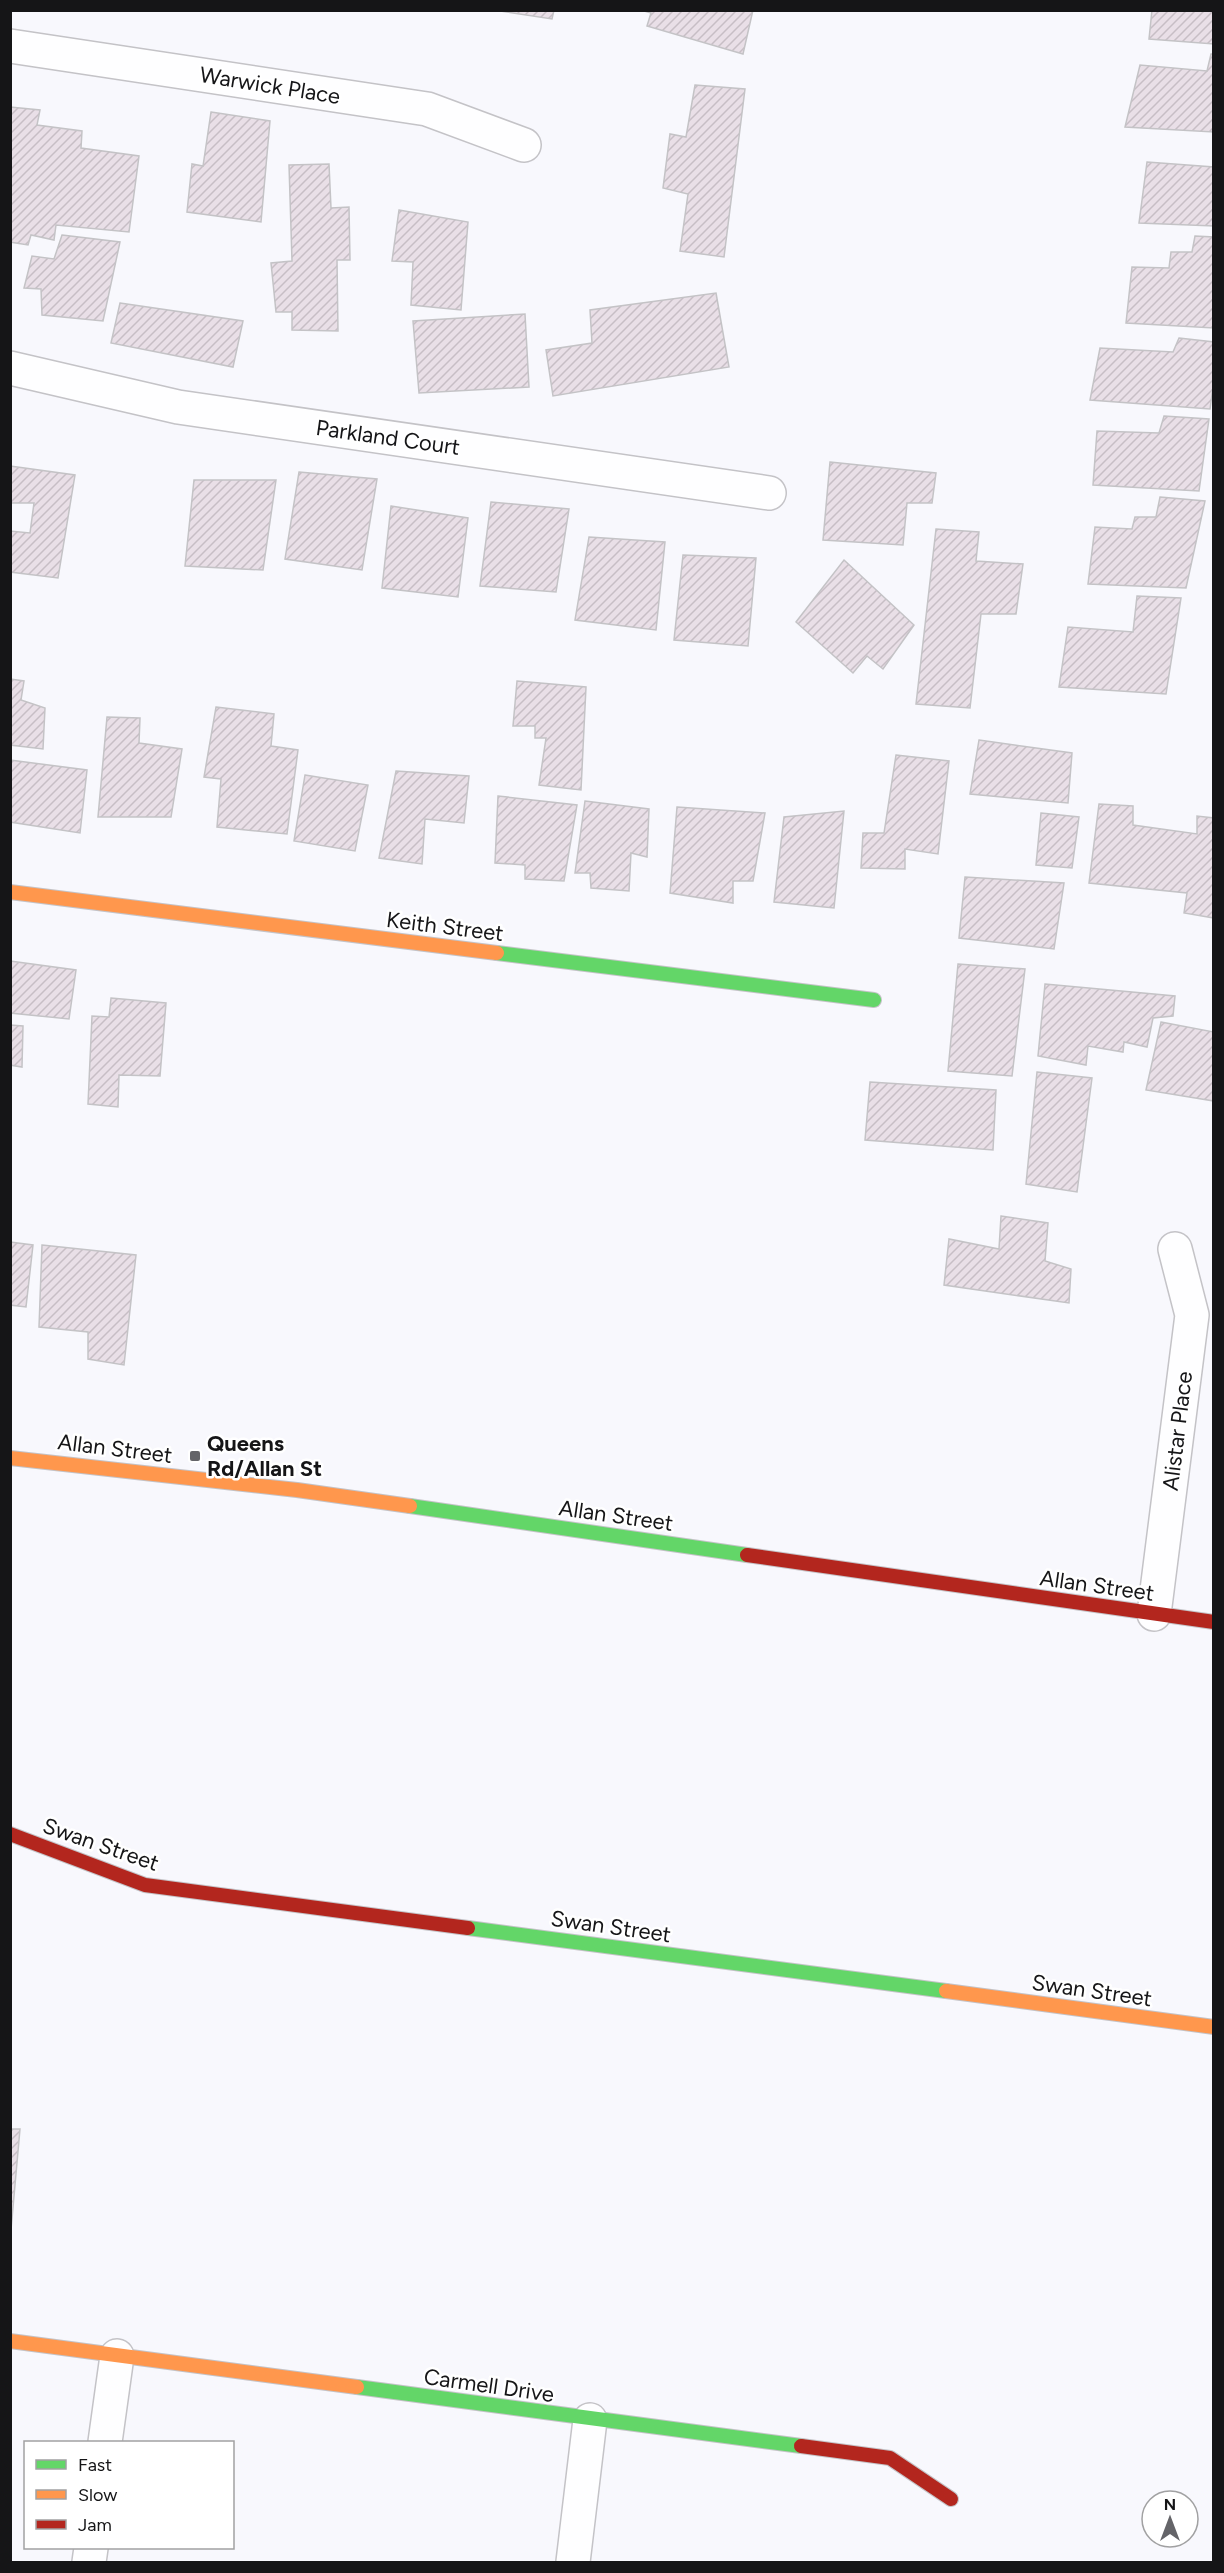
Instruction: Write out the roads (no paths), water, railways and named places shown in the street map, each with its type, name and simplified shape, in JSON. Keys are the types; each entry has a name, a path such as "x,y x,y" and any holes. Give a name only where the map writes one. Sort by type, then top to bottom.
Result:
{"street":[{"name":"Warwick Place","path":"10,46 427,109 524,145"},
{"name":"Parkland Court","path":"10,368 178,407 768,493"},
{"name":"Keith Street","path":"10,892 874,1000"},
{"name":"Alistar Place","path":"1154,1614 1192,1315 1175,1250"},
{"name":"Allan Street","path":"10,1458 297,1490 1214,1622"},
{"name":"Swan Street","path":"10,1834 145,1885 1214,2027"},
{"name":"Carmell Drive","path":"10,2341 590,2420 890,2458 951,2499"},
{"path":"105,2441 117,2356"},
{"path":"573,2562 590,2420"}],"place":[{"name":"Queens Rd/Allan St","path":"195,1456"}]}
